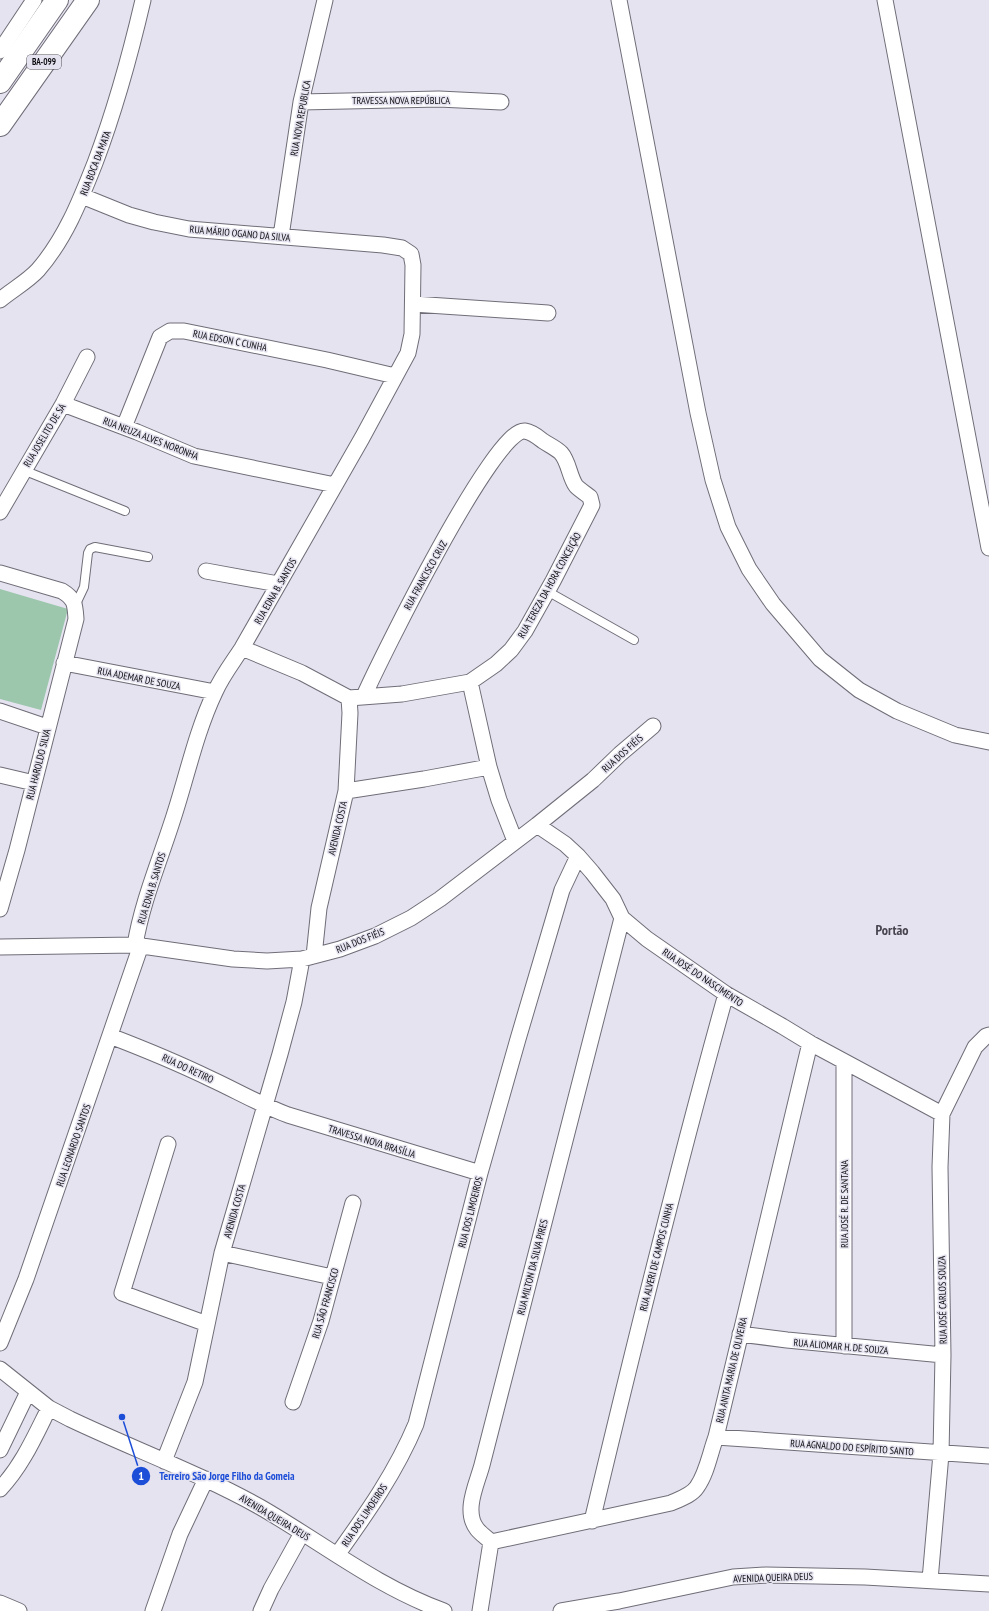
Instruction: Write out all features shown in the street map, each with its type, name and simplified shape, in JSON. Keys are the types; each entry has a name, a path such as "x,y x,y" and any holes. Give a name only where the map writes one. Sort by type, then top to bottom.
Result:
{"highway":[{"name":"BA-099","path":"0,82 57,0"},
{"name":"BA-099","path":"0,125 88,0"}],"street":[{"path":"0,51 34,0"},
{"name":"RUA BOCA DA MATA","path":"0,300 37,270 62,237 82,196 110,122 131,52 143,0"},
{"name":"RUA NOVA REPUBLICA","path":"281,236 302,102 325,0"},
{"path":"619,0 698,413 713,480 728,527 748,569 772,604 820,660 859,690 897,711 955,735 989,742"},
{"path":"885,0 985,509 989,548"},
{"name":"TRAVESSA NOVA REPÚBLICA","path":"302,102 439,99 501,102"},
{"name":"RUA MÁRIO OGANO DA SILVA","path":"82,196 128,215 189,229 383,245 402,248"},
{"name":"RUA EDNA B. SANTOS","path":"138,945 146,896 171,826 200,730 215,692 242,648 335,485 408,353 412,334 413,265 411,254 402,248"},
{"path":"413,304 548,313"},
{"name":"RUA EDSON C CUNHA","path":"124,427 160,337 170,331 184,331 327,360 395,376"},
{"name":"RUA JOSELITO DE SA","path":"0,512 23,470 63,404 87,357"},
{"name":"RUA NEUZA ALVES NORONHA","path":"63,404 194,456 335,485"},
{"name":"RUA FRANCISCO CRUZ","path":"356,697 382,656 437,552 493,459 515,434 521,430 527,431 537,436 560,453 565,459 577,486 590,497 592,505 588,514"},
{"name":"RUA TEREZA DA HORA CONCEIÇÃO","path":"356,697 402,694 470,682 496,664 511,650 525,631 588,514"},
{"path":"206,571 278,584"},
{"path":"0,572 62,591 71,597 75,612"},
{"name":"RUA HAROLDO SILVA","path":"0,909 34,783 75,612"},
{"path":"242,648 356,697"},
{"name":"RUA ADEMAR DE SOUZA","path":"64,663 215,692"},
{"path":"470,682 489,767 499,800 515,841"},
{"name":"AVENIDA COSTA","path":"164,1460 195,1382 222,1253 308,958 346,791 350,719 356,697"},
{"path":"0,711 47,727"},
{"name":"RUA DOS FIÉIS","path":"0,947 138,945 267,962 308,958 340,949 375,936 411,918 440,899 480,870 593,780 620,754 653,726"},
{"path":"346,791 404,783 489,767"},
{"path":"0,775 34,783"},
{"name":"RUA JOSÉ DO NASCIMENTO","path":"537,825 566,844 578,856 613,899 622,918 647,939 726,994 844,1062 942,1114"},
{"name":"RUA DOS LIMOEIROS","path":"337,1555 372,1506 404,1452 416,1424 480,1173 553,918 562,890 578,856"},
{"name":"RUA MILTON DA SILVA PIRES","path":"491,1542 478,1531 474,1525 471,1517 472,1500 622,918"},
{"name":"RUA LEONARDO SANTOS","path":"0,1343 29,1271 110,1036 138,945"},
{"name":"RUA ALVERI DE CAMPOS CUNHA","path":"592,1521 686,1136 726,994"},
{"name":"RUA JOSÉ CARLOS SOUZA","path":"930,1580 941,1454 943,1356 940,1167 942,1114 975,1046 989,1035"},
{"name":"RUA DO RETIRO","path":"110,1036 167,1058 264,1106"},
{"name":"RUA ANITA MARIA DE OLIVEIRA","path":"491,1542 671,1503 687,1496 697,1488 716,1437 810,1043"},
{"name":"RUA JOSÉ R. DE SANTANA","path":"844,1062 844,1346"},
{"name":"TRAVESSA NOVA BRASÍLIA","path":"264,1106 288,1115 480,1173"},
{"path":"168,1144 122,1293 207,1324"},
{"name":"RUA SÃO FRANCISCO","path":"293,1402 321,1321 353,1203"},
{"path":"222,1253 332,1277"},
{"name":"RUA ALIOMAR H. DE SOUZA","path":"740,1334 943,1356"},
{"name":"AVENIDA QUEIRA DEUS","path":"0,1369 49,1408 94,1430 206,1479 261,1508 392,1589 419,1602 444,1611"},
{"path":"0,1450 28,1392"},
{"path":"0,1489 13,1473 29,1448 49,1408"},
{"name":"RUA AGNALDO DO ESPÍRITO SANTO","path":"716,1437 941,1454 989,1456"},
{"path":"153,1611 180,1534 206,1479"},
{"path":"261,1611 271,1589 302,1533"},
{"path":"480,1611 491,1542"},
{"name":"AVENIDA QUEIRA DEUS","path":"561,1611 592,1608 734,1577 810,1575 989,1584"},
{"path":"0,1603 18,1611"}],"lane":[{"path":"23,470 125,511"},
{"path":"75,612 84,587 88,553 90,549 95,547 148,557"},
{"path":"547,591 634,640"}],"green space":[{"path":"0,589 68,609 41,710 0,699"}],"place":[{"name":"Terreiro São Jorge Filho da Gomeia","path":"122,1417"}],"district":[{"name":"Portão","path":"892,930"}]}
